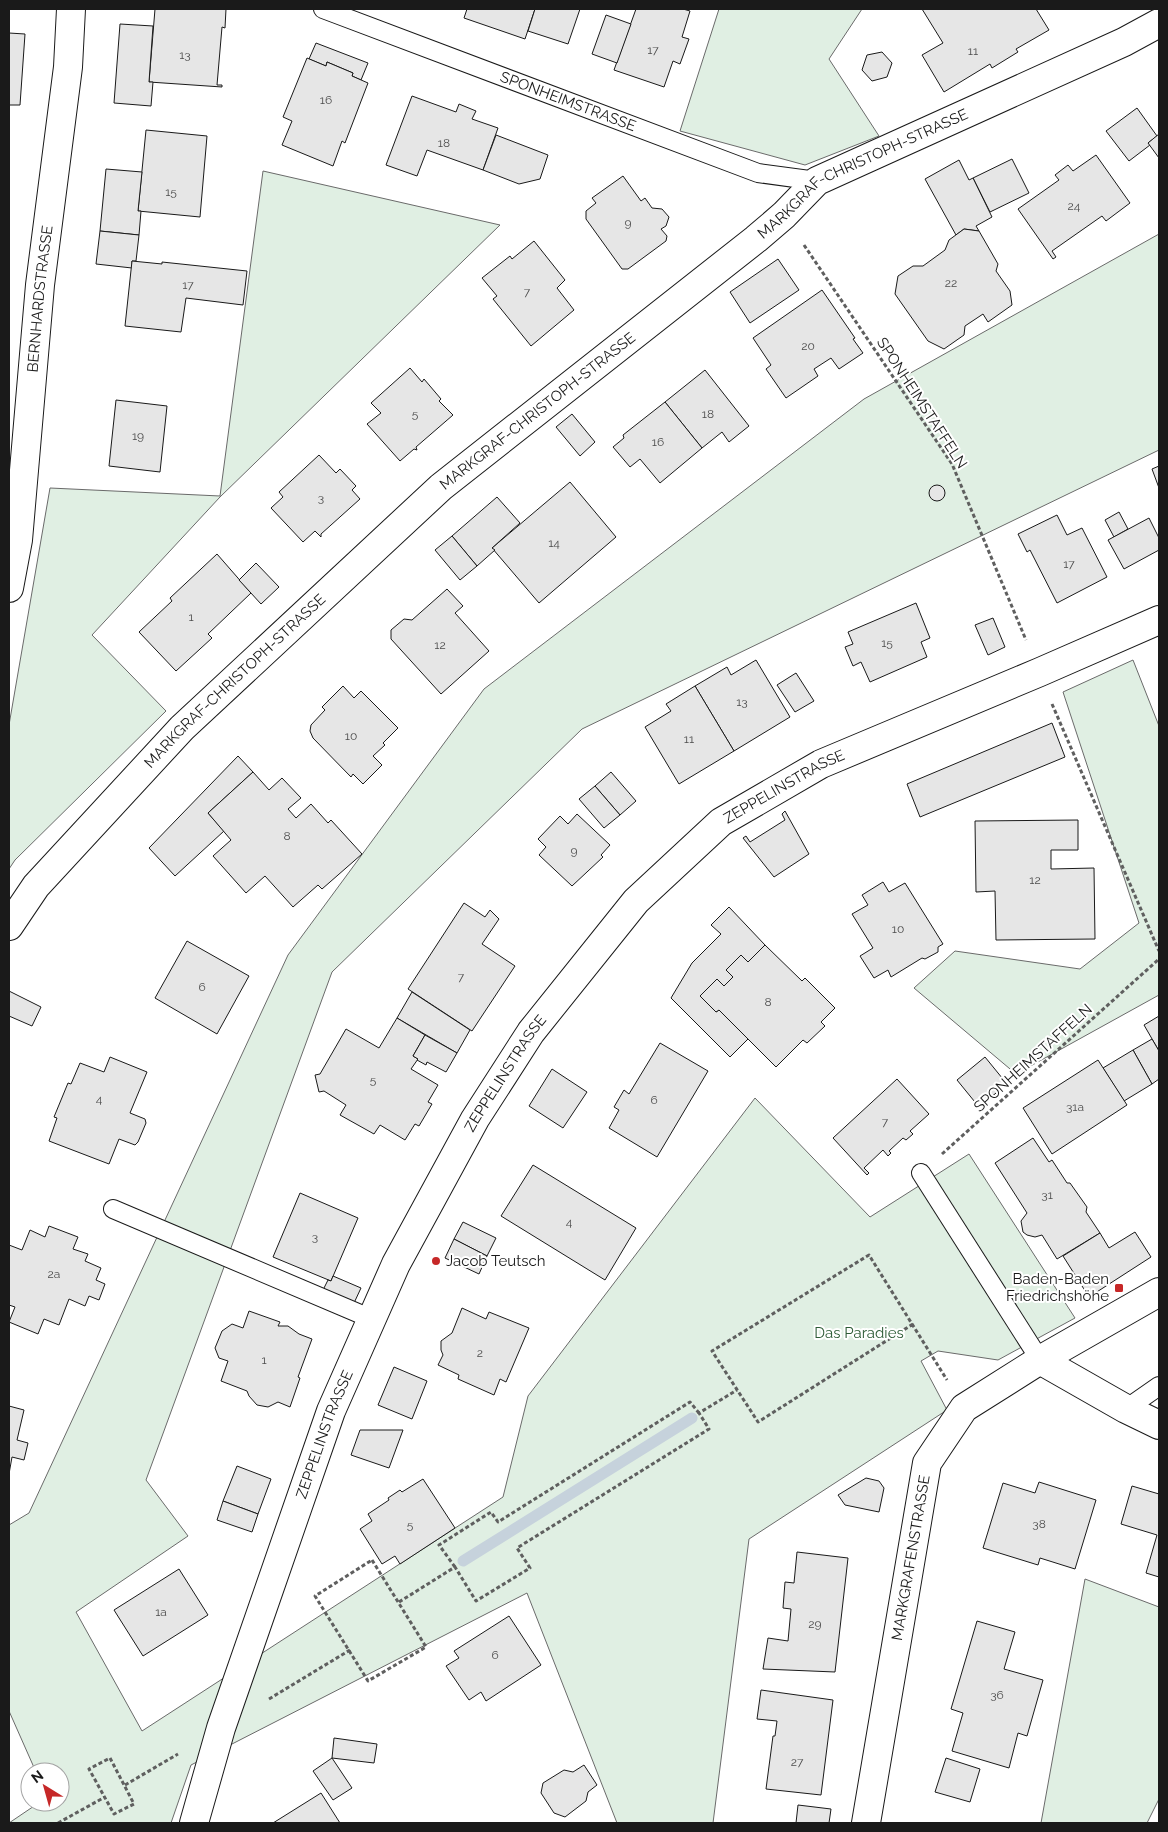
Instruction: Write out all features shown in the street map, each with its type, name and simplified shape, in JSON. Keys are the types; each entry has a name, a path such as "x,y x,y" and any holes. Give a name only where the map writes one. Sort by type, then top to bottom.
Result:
{"street":[{"name":"BERNHARDSTRASSE","path":"9,588 18,540 40,285 68,67 71,9"},
{"name":"MARKGRAF-CHRISTOPH-STRASSE","path":"9,926 36,886 182,728 441,487 784,215 817,181 1124,42 1159,23"},
{"name":"ZEPPELINSTRASSE","path":"194,1823 221,1728 331,1411 396,1264 475,1119 531,1032 636,901 721,822 821,764 1159,620"},
{"name":"MARKGRAFENSTRASSE","path":"866,1823 927,1463 964,1408 1040,1360 1159,1292"},
{"path":"1040,1360 1126,1409 1159,1425"}],"lane":[{"name":"SPONHEIMSTRASSE","path":"323,9 758,173 817,181"},
{"path":"921,1173 1040,1360"},
{"path":"113,1209 372,1319"},
{"path":"1126,1409 1159,1386"}],"path":[{"name":"SPONHEIMSTAFFELN","path":"784,215 952,464 1040,672"},
{"path":"1061,726 1159,951"},
{"name":"SPONHEIMSTAFFELN","path":"921,1173 1159,959"},
{"path":"913,1324 758,1422 712,1351 869,1255 913,1324 964,1408"},
{"path":"699,1413 737,1390"},
{"path":"690,1402 699,1413 709,1429 517,1548 530,1568 476,1601 439,1545 491,1512 498,1522 690,1402"},
{"path":"372,1560 399,1602 426,1647 368,1681 315,1596 372,1560"},
{"path":"399,1602 455,1568"},
{"path":"110,1758 134,1804 114,1814 105,1797 89,1769 110,1758"},
{"path":"58,1823 105,1797"}],"green space":[{"path":"719,9 862,9 829,59 879,136 805,165 680,131"},
{"path":"263,171 500,225 220,497 92,635 166,711 15,860 9,869 9,725 50,488 220,496"},
{"name":"Das Paradies","path":"1159,234 1159,450 582,729 332,972 146,1480 188,1536 76,1612 142,1731 503,1497 528,1396 755,1098 870,1217 969,1154 1075,1318 998,1360 938,1351 921,1361 947,1410 749,1539 713,1823 617,1823 527,1593 191,1765 171,1823 9,1823 25,1812 70,1812 70,1762 32,1762 9,1711 9,1525 29,1513 288,955 484,689 864,399"},
{"path":"1133,660 1159,726 1159,995 1016,1074 914,988 955,951 1080,969 1139,923 1063,692"},
{"path":"1085,1579 1159,1607 1159,1799 1147,1823 1041,1823"}],"building":[{"path":"155,9 226,9 225,28 222,27 217,85 222,85 222,87 149,82"},
{"path":"467,9 535,9 525,39 464,18"},
{"path":"535,9 580,9 568,44 528,31"},
{"path":"636,9 683,9 690,11 682,37 689,39 680,64 673,61 664,87 614,70"},
{"path":"922,9 1036,9 1049,30 1016,49 1018,52 992,68 990,64 944,92 922,55 943,43"},
{"path":"606,15 631,24 617,63 592,54"},
{"path":"120,24 153,26 149,82 153,82 151,106 114,103"},
{"path":"9,33 25,34 20,105 9,105"},
{"path":"316,43 368,63 361,80 352,76 353,73 327,62 326,66 309,59"},
{"path":"882,52 892,63 887,77 872,81 862,70 867,55"},
{"path":"307,58 326,66 327,62 353,73 352,76 368,83 345,143 342,141 333,166 282,145 292,121 283,117"},
{"path":"412,96 456,112 459,104 476,111 472,119 498,128 483,170 427,150 417,176 386,165"},
{"path":"1137,108 1157,136 1148,143 1150,145 1129,161 1106,131"},
{"path":"146,130 207,136 200,217 138,211"},
{"path":"1159,134 1159,158 1148,143"},
{"path":"496,135 548,155 540,179 519,184 483,170"},
{"path":"1096,155 1130,203 1106,221 1102,216 1052,251 1056,257 1053,259 1018,209 1059,180 1055,175 1068,165 1073,171"},
{"path":"1012,159 1029,193 990,212 973,178"},
{"path":"959,160 969,180 973,178 992,217 976,226 979,231 964,229 956,235 925,179"},
{"path":"106,169 142,172 138,211 141,211 139,235 100,231"},
{"path":"623,176 641,201 645,198 652,208 662,209 669,217 666,226 661,229 667,236 666,241 628,269 622,269 586,219 586,211 596,203 592,198"},
{"path":"964,229 979,231 998,264 996,271 1010,291 1012,305 988,322 983,314 965,326 964,335 944,349 928,341 895,294 898,276 913,266 923,266 945,250 949,240"},
{"path":"100,231 139,235 136,261 132,261 132,268 96,264"},
{"path":"534,241 565,280 557,288 574,310 531,346 493,299 497,296 482,278 510,256 512,259"},
{"path":"778,259 799,290 750,323 730,292"},
{"path":"132,261 162,264 162,262 247,271 243,305 186,298 181,332 125,326"},
{"path":"822,290 863,353 839,369 831,358 814,369 818,376 786,398 766,369 771,365 753,338"},
{"path":"410,368 422,382 424,379 441,399 439,401 453,415 416,447 417,450 414,449 400,461 367,424 381,413 371,403"},
{"path":"705,370 749,426 729,442 722,432 702,448 665,402"},
{"path":"116,400 167,406 160,472 109,466"},
{"path":"665,402 702,448 660,483 640,459 630,467 613,447 624,438 623,435"},
{"path":"572,414 595,442 580,456 556,427"},
{"path":"319,455 336,473 340,469 356,486 352,490 360,499 321,534 321,537 315,531 303,542 271,508 283,497 279,492"},
{"path":"1159,466 1159,488 1152,469"},
{"path":"570,482 616,537 539,603 492,548"},
{"path":"937,485 943,487 945,493 943,499 937,501 931,499 929,493 931,487"},
{"path":"497,497 520,523 492,548 495,550 477,566 452,536"},
{"path":"1119,512 1128,529 1114,537 1105,520"},
{"path":"1057,515 1067,535 1082,528 1107,577 1057,603 1030,550 1027,552 1018,534"},
{"path":"1149,518 1159,538 1159,550 1124,569 1108,540"},
{"path":"452,536 477,566 460,580 435,550"},
{"path":"217,554 251,593 208,634 212,638 176,671 139,632 172,601 170,598"},
{"path":"256,563 279,587 261,604 239,580"},
{"path":"447,589 463,606 455,613 489,651 441,694 391,639 391,630 404,619 412,620"},
{"path":"916,603 930,638 921,642 927,657 870,682 861,662 853,666 845,647 853,644 848,632"},
{"path":"993,618 1005,647 988,655 975,625"},
{"path":"756,660 790,717 734,751 695,686 727,667 731,675"},
{"path":"796,673 814,701 795,712 777,685"},
{"path":"343,686 354,698 361,691 398,728 383,743 385,745 373,756 382,765 363,784 353,774 351,777 313,738 310,731 311,725 325,710 322,707"},
{"path":"695,686 734,751 679,784 645,727 671,711 666,704"},
{"path":"1052,723 1065,757 920,817 907,784"},
{"path":"238,756 253,772 208,813 224,831 175,876 149,848"},
{"path":"253,772 269,790 282,778 301,798 288,809 296,818 311,804 328,823 331,820 362,854 322,889 318,885 293,907 265,876 246,893 213,856 231,840 208,813"},
{"path":"611,772 636,801 620,815 595,786"},
{"path":"595,786 620,815 604,828 579,799"},
{"path":"785,811 809,854 774,877 743,838 746,836 750,842 785,820 782,814"},
{"path":"577,814 610,845 601,855 603,857 572,886 539,855 546,847 538,839 560,816 568,824"},
{"path":"1078,820 1078,850 1051,850 1051,869 1094,868 1095,939 996,940 995,891 976,892 975,821"},
{"path":"883,882 889,892 905,883 943,944 938,947 938,952 925,959 922,958 891,977 888,970 874,978 860,956 873,948 852,914 868,905 862,895"},
{"path":"464,903 485,917 490,910 499,919 482,944 515,966 472,1031 408,989"},
{"path":"729,907 765,945 748,962 741,955 726,970 733,977 724,986 717,979 700,996 716,1012 719,1010 748,1039 730,1057 671,998 692,963 721,934 711,925"},
{"path":"187,941 249,976 217,1034 155,998"},
{"path":"765,945 802,981 805,978 835,1008 821,1022 825,1026 807,1043 803,1040 776,1067 719,1010 716,1012 700,996 717,979 724,986 733,977 726,970 741,955 748,962"},
{"path":"9,991 41,1007 32,1026 9,1016"},
{"path":"412,992 470,1030 457,1053 397,1018"},
{"path":"1159,1016 1159,1051 1144,1025"},
{"path":"397,1018 425,1035 413,1056 418,1059 411,1069 438,1085 428,1102 432,1104 419,1126 415,1124 405,1140 380,1125 374,1134 340,1115 346,1105 324,1091 319,1092 315,1075 320,1074 346,1029 379,1048"},
{"path":"425,1035 457,1053 446,1072 427,1062 426,1065 413,1056"},
{"path":"1152,1039 1159,1051 1159,1079 1152,1084 1133,1050"},
{"path":"660,1043 708,1071 657,1157 609,1128 619,1110 614,1107 624,1090 629,1094"},
{"path":"1133,1050 1152,1084 1124,1101 1103,1068"},
{"path":"110,1057 147,1072 130,1113 145,1119 146,1123 135,1145 119,1139 109,1164 49,1141 57,1118 54,1117 68,1083 71,1084 80,1063 104,1072"},
{"path":"985,1057 1007,1084 979,1107 957,1080"},
{"path":"1098,1060 1127,1105 1052,1154 1023,1108"},
{"path":"552,1069 587,1092 563,1128 529,1106"},
{"path":"897,1079 929,1114 910,1131 913,1134 906,1140 903,1138 889,1151 891,1153 888,1156 883,1150 864,1168 869,1173 867,1175 833,1138"},
{"path":"1033,1138 1049,1162 1052,1160 1067,1183 1070,1183 1087,1207 1086,1212 1100,1233 1057,1259 1042,1235 1035,1237 1023,1232 1021,1221 1027,1213 995,1163"},
{"path":"533,1165 636,1228 605,1280 501,1216"},
{"path":"300,1193 358,1218 331,1281 273,1257"},
{"path":"463,1222 496,1238 487,1256 454,1239"},
{"path":"49,1226 78,1237 73,1249 88,1254 85,1261 101,1268 96,1280 105,1284 99,1300 89,1296 85,1306 69,1299 59,1325 44,1319 38,1334 9,1322 15,1307 9,1305 9,1245 22,1250 30,1230 45,1237"},
{"path":"1135,1232 1151,1257 1089,1297 1063,1256 1100,1233 1109,1248"},
{"path":"454,1239 487,1256 479,1274 445,1258"},
{"path":"333,1276 361,1288 354,1303 323,1290 328,1280 331,1281"},
{"path":"462,1308 486,1319 489,1312 529,1328 506,1382 500,1379 494,1395 458,1379 459,1375 438,1365 443,1355 441,1341 452,1333"},
{"path":"249,1311 280,1322 278,1326 288,1326 299,1334 312,1339 298,1377 300,1378 290,1407 278,1402 268,1407 257,1405 247,1391 221,1381 228,1361 219,1358 215,1348 222,1331 232,1324 243,1328"},
{"path":"394,1367 427,1381 412,1419 378,1405"},
{"path":"9,1406 24,1410 17,1440 28,1443 24,1460 12,1457 9,1474"},
{"path":"360,1430 403,1430 389,1468 351,1455"},
{"path":"237,1466 271,1479 258,1514 223,1501"},
{"path":"866,1478 879,1481 884,1488 879,1512 845,1505 838,1495"},
{"path":"423,1479 455,1528 400,1564 395,1556 382,1564 360,1529 372,1521 368,1514 389,1500 388,1498"},
{"path":"1039,1482 1096,1500 1075,1569 1040,1558 1038,1565 983,1548 1003,1483 1035,1493"},
{"path":"1132,1486 1159,1494 1159,1577 1146,1573 1157,1535 1121,1524"},
{"path":"223,1501 258,1514 252,1532 217,1520"},
{"path":"797,1552 848,1558 835,1672 763,1669 768,1638 788,1641 791,1609 783,1608 785,1582 794,1583"},
{"path":"179,1569 208,1615 143,1656 114,1610"},
{"path":"509,1616 541,1665 486,1701 481,1692 469,1700 446,1666 459,1658 454,1651"},
{"path":"977,1621 1015,1632 1004,1669 1043,1680 1027,1736 1018,1733 1009,1768 952,1751 963,1713 951,1709"},
{"path":"761,1690 833,1700 821,1795 766,1789 773,1736 775,1736 777,1721 757,1719"},
{"path":"334,1738 377,1744 374,1763 332,1758"},
{"path":"332,1758 352,1788 333,1800 313,1771"},
{"path":"946,1758 980,1769 970,1802 935,1792"},
{"path":"584,1765 597,1785 588,1792 586,1801 565,1817 554,1813 541,1793 543,1783 564,1770 573,1772"},
{"path":"321,1793 340,1823 273,1823"},
{"path":"798,1805 831,1809 829,1823 796,1823"}],"waterway":[{"path":"463,1561 692,1418"}],"place":[{"name":"Jacob Teutsch","path":"436,1261"},
{"name":"Baden-Baden Friedrichshöhe","path":"1119,1288"}]}
